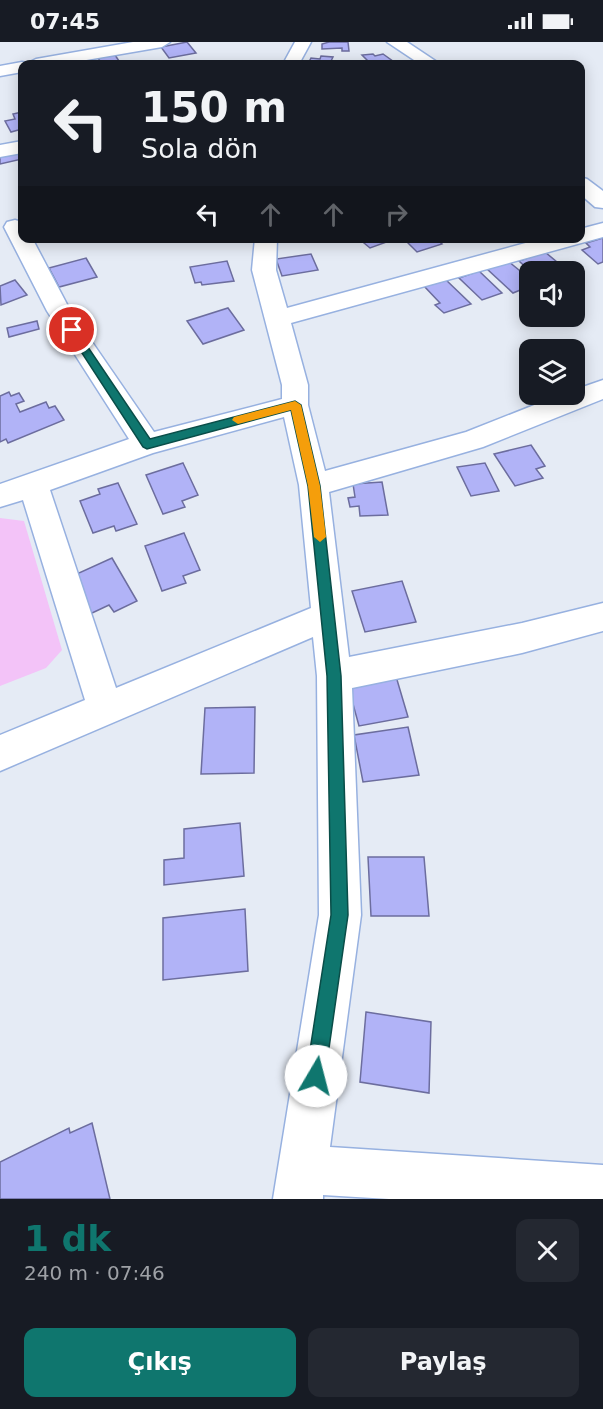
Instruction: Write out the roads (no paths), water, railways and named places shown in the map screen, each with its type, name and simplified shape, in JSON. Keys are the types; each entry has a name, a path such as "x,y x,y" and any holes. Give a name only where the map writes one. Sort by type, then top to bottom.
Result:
{"street":[{"path":"59,60 162,42"},
{"path":"293,60 303,42"},
{"path":"395,42 424,60"},
{"path":"0,71 18,68"},
{"path":"0,151 18,148"},
{"path":"585,177 603,202"},
{"path":"585,235 603,230"},
{"path":"21,243 59,311 147,444"},
{"path":"266,243 264,270 295,385 295,405 314,486 334,676 340,915 300,1184 603,1189"},
{"path":"277,319 553,243"},
{"path":"314,486 473,440 603,389"},
{"path":"0,496 147,444 295,405"},
{"path":"33,484 105,709"},
{"path":"0,753 329,615"},
{"path":"334,676 522,638 603,617"}]}
